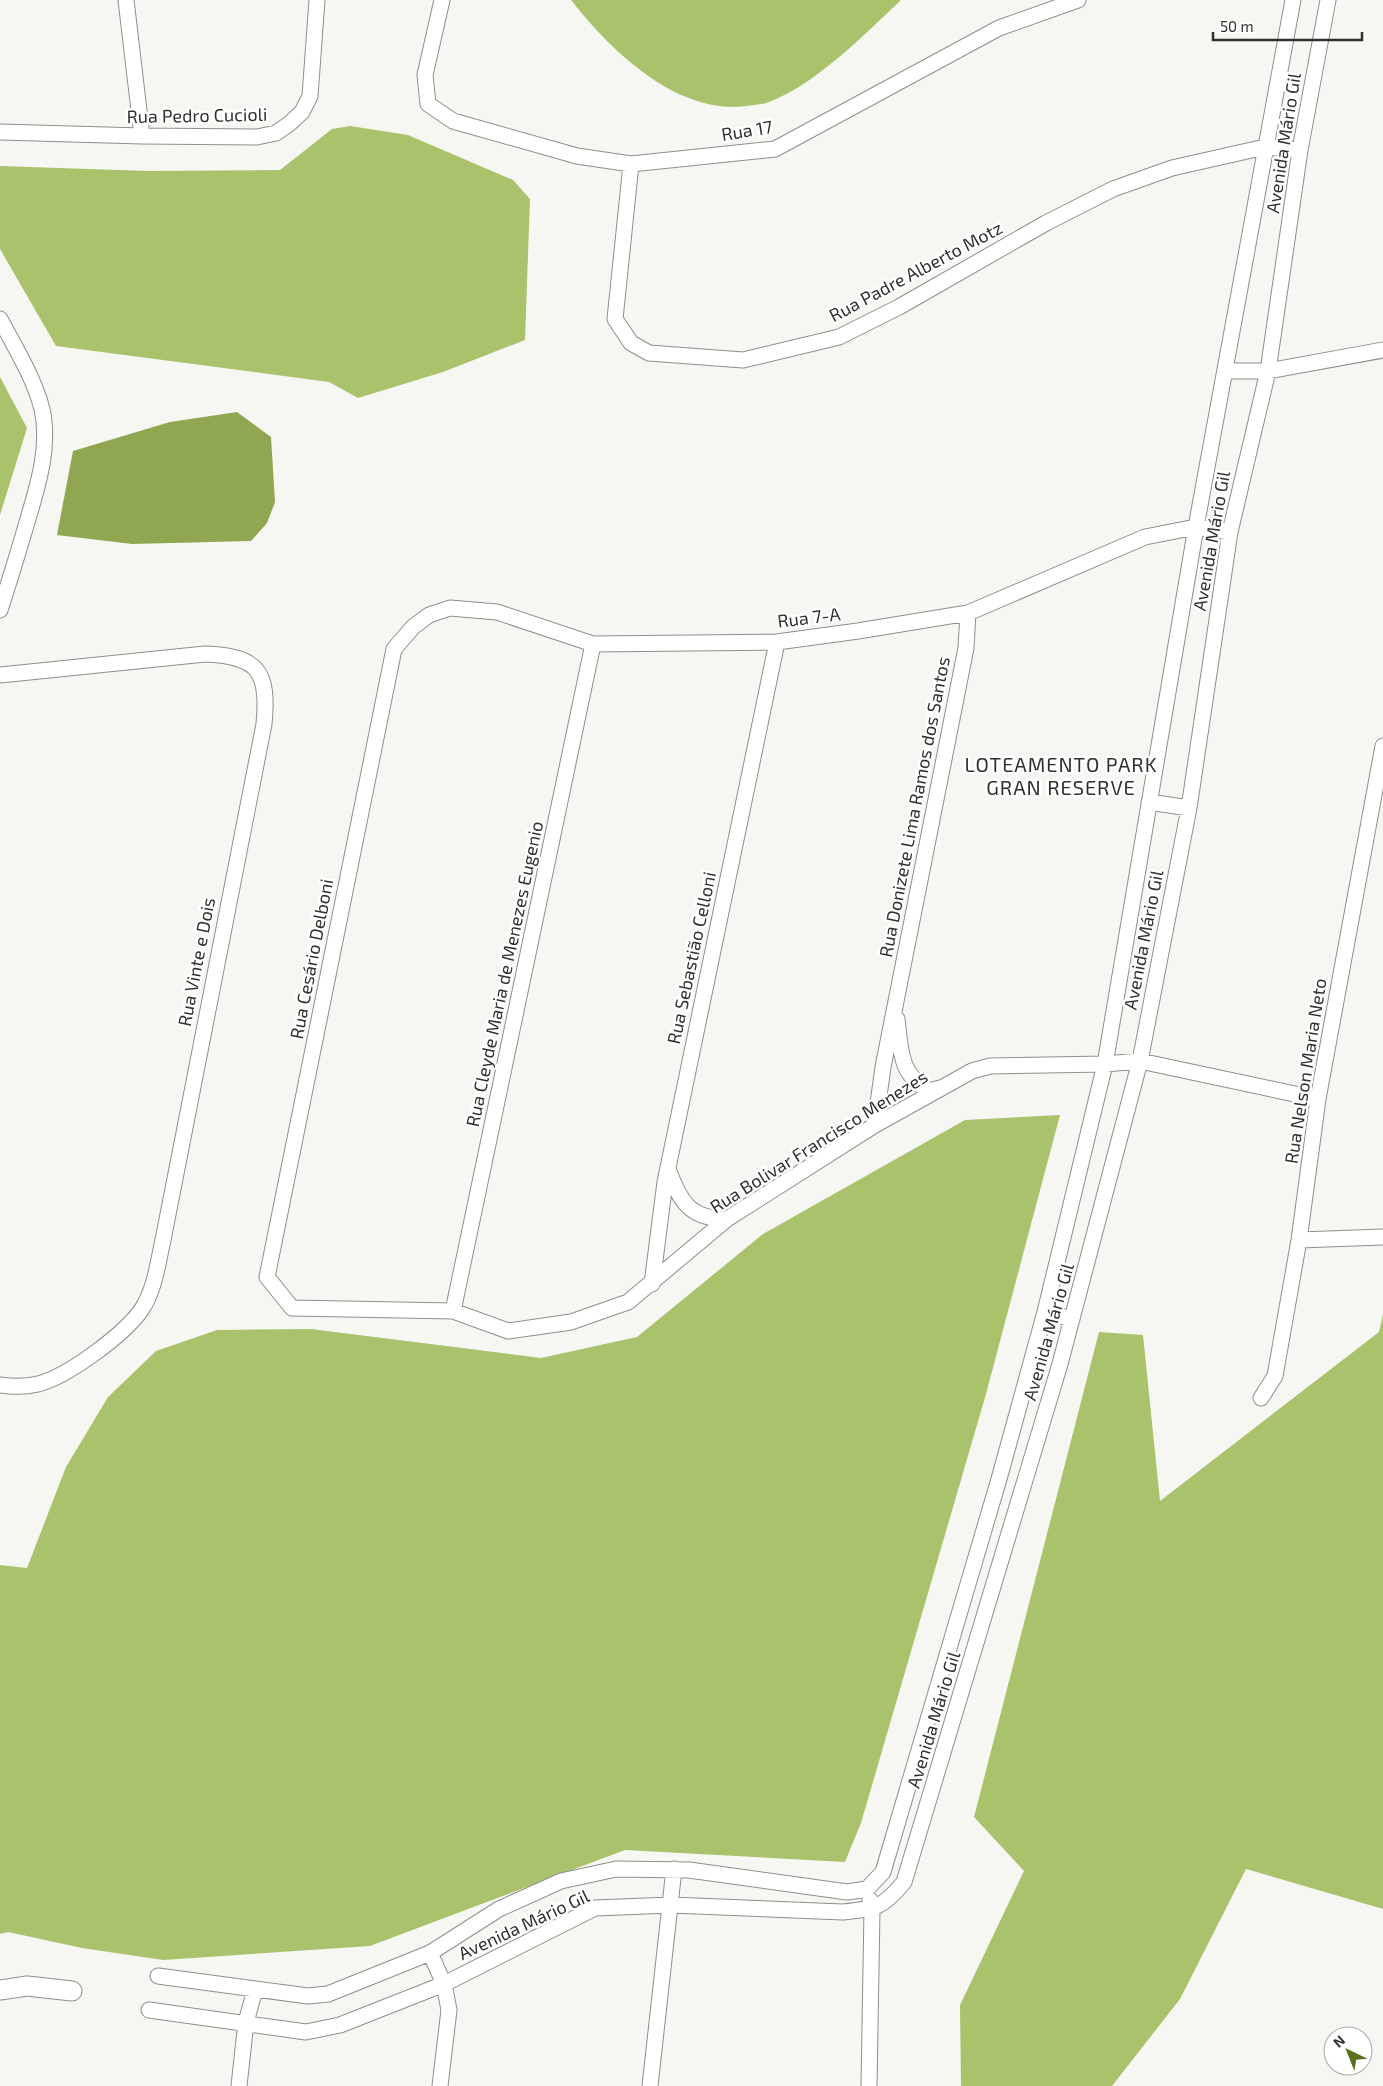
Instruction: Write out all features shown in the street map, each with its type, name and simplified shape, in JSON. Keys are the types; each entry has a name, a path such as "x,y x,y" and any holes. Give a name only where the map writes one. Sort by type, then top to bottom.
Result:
{"street":[{"path":"126,0 142,136"},
{"name":"Rua Pedro Cucioli","path":"0,132 142,136 257,136 276,133 302,112 310,96 317,0"},
{"name":"Rua 17","path":"442,0 425,75 428,104 453,121 577,156 631,164 775,149 999,28 1078,0"},
{"name":"Avenida Mário Gil","path":"158,1976 308,1996 328,1994 430,1953 499,1909 561,1881 616,1869 674,1869 847,1892 867,1889 884,1872 975,1562 1045,1312 1105,1064 1196,527 1293,0"},
{"name":"Avenida Mário Gil","path":"149,2010 246,2022 306,2032 340,2025 444,1984 594,1908 671,1905 843,1912 872,1910 892,1897 904,1882 1072,1319 1140,1061 1189,808 1230,532 1268,371 1300,150 1328,0"},
{"name":"Rua Padre Alberto Motz","path":"631,164 615,319 631,343 649,354 743,360 839,337 899,307 1046,223 1113,189 1172,168 1265,148 1300,150"},
{"path":"0,319 42,409 45,436 43,461 33,504 0,610"},
{"path":"1226,371 1268,371 1383,350"},
{"name":"Rua 7-A","path":"394,648 428,614 450,608 497,612 593,644 777,642 968,613 1144,536 1196,527 1230,532"},
{"name":"Rua Donizete Lima Ramos dos Santos","path":"875,1126 895,1008 966,648 968,613"},
{"name":"Rua Sebastião Celloni","path":"652,1284 668,1168 777,642"},
{"name":"Rua Cleyde Maria de Menezes Eugenio","path":"453,1311 593,644"},
{"name":"Rua Cesário Delboni","path":"267,1277 394,648"},
{"name":"Rua Vinte e Dois","path":"0,675 205,654 229,655 247,662 260,676 264,686 266,702 264,724 163,1240 150,1294 142,1309 130,1322 92,1354 60,1375 40,1384 22,1387 0,1385"},
{"name":"Rua Nelson Maria Neto","path":"1261,1398 1275,1376 1299,1240 1318,1099 1383,746"},
{"path":"1149,802 1189,808"},
{"path":"895,1008 907,1072 917,1084 930,1090 944,1087"},
{"name":"Rua Bolivar Francisco Menezes","path":"267,1277 292,1308 453,1311 508,1331 571,1322 628,1302 652,1284 727,1219 875,1126 972,1070 990,1066 1105,1064 1140,1061 1318,1099"},
{"path":"668,1168 676,1193 685,1205 697,1214 711,1219 727,1219"},
{"path":"1299,1240 1383,1236"},
{"path":"1045,1312 1072,1319"},
{"path":"975,1562 998,1568"},
{"path":"923,1738 946,1744"},
{"path":"650,2086 674,1869"},
{"path":"867,1889 872,1910 869,2086"},
{"path":"430,1953 444,1984 448,2010 440,2086"},
{"path":"0,1990 26,1986 72,1991"},
{"path":"239,2086 246,2022 255,1990"}],"shaded area":[{"path":"571,0 901,0 839,57 822,71 787,94 760,104 720,106 695,100 671,90 648,76 606,39"},
{"path":"350,126 408,135 513,180 530,199 525,340 443,372 358,398 329,382 56,346 0,249 0,166 148,171 280,170 332,129"},
{"path":"0,377 27,428 0,515"},
{"path":"237,412 271,437 275,502 267,523 251,541 132,544 57,535 73,451 170,422"},
{"path":"1060,1115 986,1394 861,1823 845,1862 625,1850 370,1946 163,1960 82,1948 8,1932 0,1934 0,1565 27,1568 66,1467 108,1397 156,1351 217,1330 311,1329 541,1358 637,1337 763,1234 965,1120"},
{"path":"1383,1314 1383,1909 1246,1869 1180,1999 1112,2086 961,2086 960,2005 1024,1871 974,1817 1099,1332 1143,1335 1160,1501 1379,1332"}],"district":[{"name":"LOTEAMENTO PARK GRAN RESERVE","path":"1061,776"}]}
